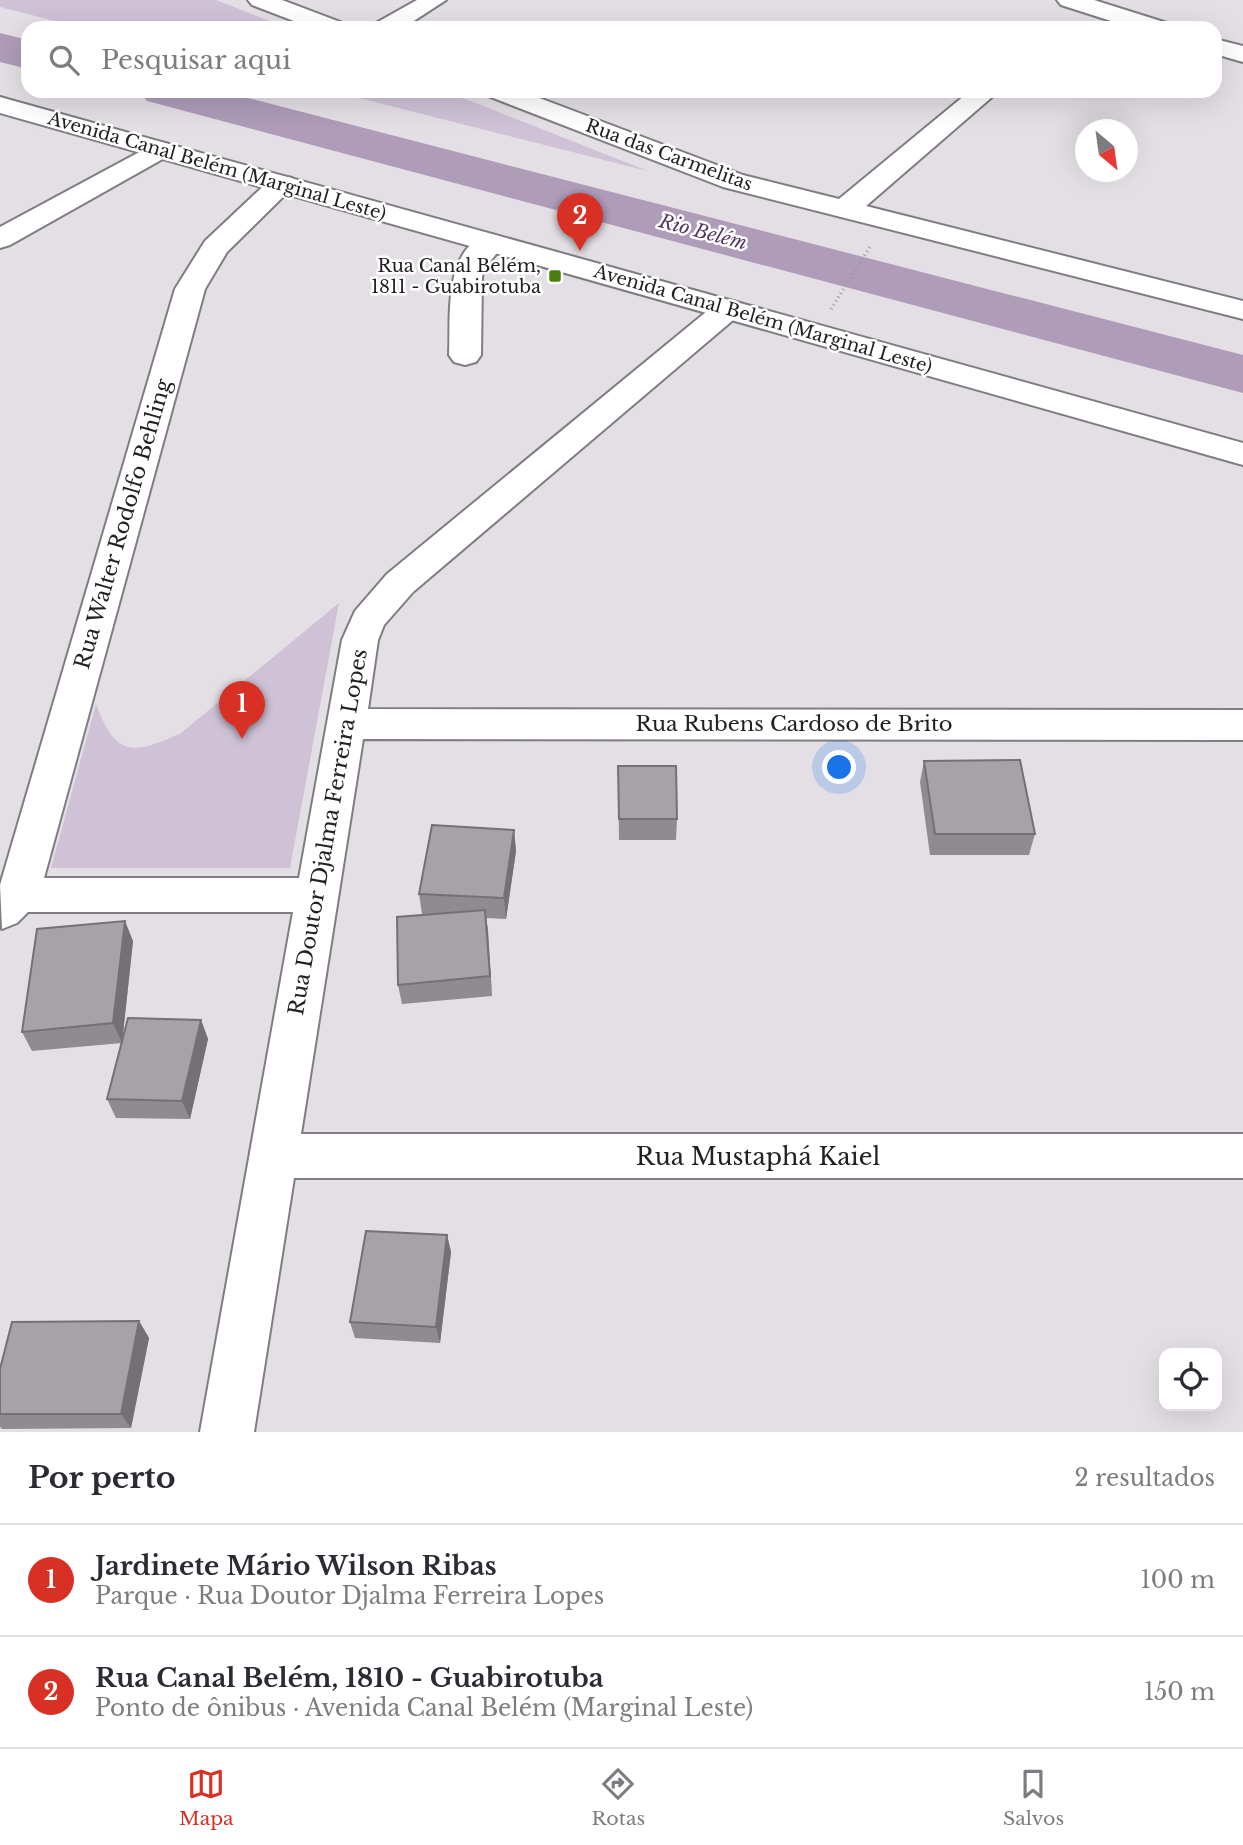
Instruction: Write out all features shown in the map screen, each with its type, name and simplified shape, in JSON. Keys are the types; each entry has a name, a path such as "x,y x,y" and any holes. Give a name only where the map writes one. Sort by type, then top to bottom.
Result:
{"street":[{"path":"260,0 316,21"},
{"path":"397,21 434,0"},
{"path":"1080,7 1132,21"},
{"path":"1222,48 1243,54"},
{"name":"Rua das Carmelitas","path":"515,98 721,177 1243,310"},
{"path":"845,209 978,98"},
{"name":"Avenida Canal Belém (Marginal Leste)","path":"0,104 1243,454"},
{"path":"0,239 158,150"},
{"name":"Rua Walter Rodolfo Behling","path":"9,904 190,289 215,247 282,184"},
{"path":"466,355 467,277 470,267 491,243"},
{"name":"Rua Doutor Djalma Ferreira Lopes","path":"227,1432 360,640 368,620 400,583 728,309"},
{"name":"Rua Rubens Cardoso de Brito","path":"346,724 1243,725"},
{"path":"9,904 317,895"},
{"name":"Rua Mustaphá Kaiel","path":"273,1156 1243,1156"}],"path":[{"path":"831,309 878,234"}],"shaded area":[{"path":"0,0 216,0 269,21 55,21 0,7"},
{"path":"359,98 463,98 648,171"},
{"path":"339,603 290,868 51,868 96,704 111,734 119,743 128,747 150,745 181,733"}],"building":[{"path":"1020,760 1035,834 935,834 924,761"},
{"path":"618,766 676,766 677,819 619,819"},
{"path":"432,825 514,830 504,898 419,894"},
{"path":"485,910 490,976 398,985 397,917"},
{"path":"125,921 113,1023 22,1032 37,929"},
{"path":"128,1018 201,1020 182,1101 107,1099"},
{"path":"366,1231 447,1235 436,1327 350,1322"},
{"path":"139,1321 121,1414 0,1414 0,1369 12,1322"}],"waterway":[{"name":"Rio Belém","path":"0,47 21,53"},
{"name":"Rio Belém","path":"191,98 1243,374"}],"place":[{"name":"Rua Canal Belém, 1810 - Guabirotuba","path":"580,251"},
{"name":"Rua Canal Belém, 1811 - Guabirotuba","path":"555,276"},
{"name":"Jardinete Mário Wilson Ribas","path":"242,739"}]}
